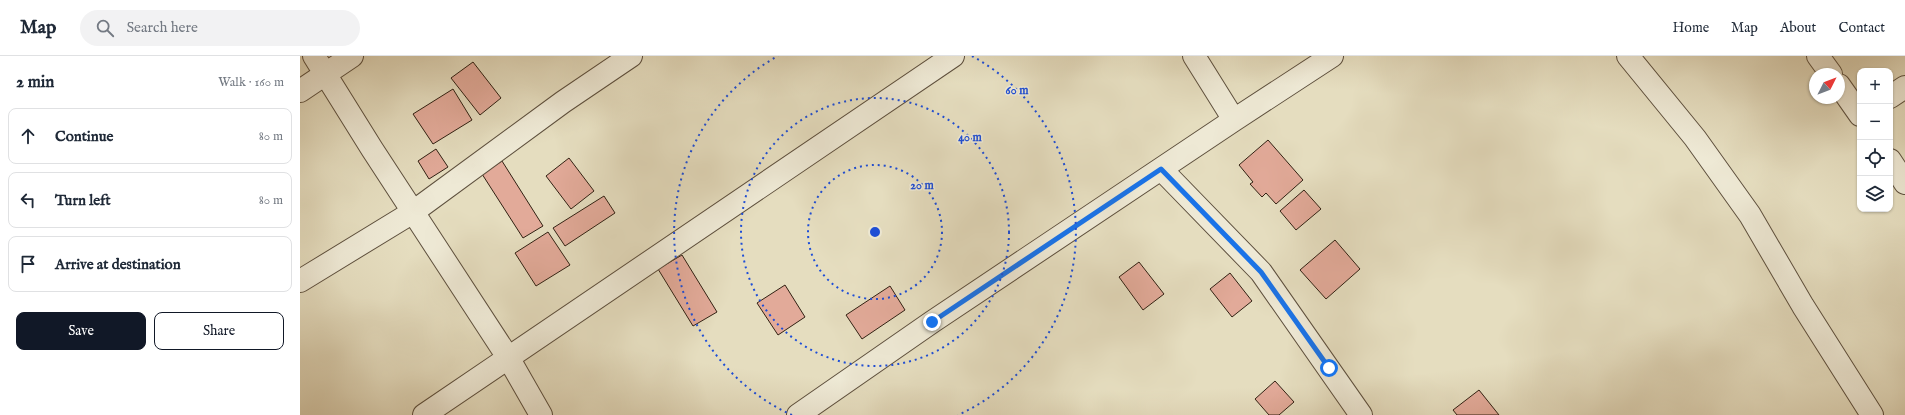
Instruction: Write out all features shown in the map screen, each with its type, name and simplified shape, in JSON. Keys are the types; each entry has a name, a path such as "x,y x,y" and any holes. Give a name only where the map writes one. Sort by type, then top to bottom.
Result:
{"street":[{"path":"314,56 509,359 541,415"},
{"path":"300,91 352,56"},
{"path":"300,281 413,212 564,102 631,56"},
{"path":"424,415 509,359 953,56"},
{"path":"1194,56 1234,120"},
{"path":"798,415 1161,169 1332,56"},
{"path":"1628,56 1695,138 1750,215 1803,306 1872,415"},
{"path":"1818,56 1827,68"},
{"path":"1893,95 1905,87"},
{"path":"1845,93 1857,110"},
{"path":"1893,165 1905,183"},
{"path":"1161,169 1261,272 1361,415"}],"building":[{"path":"473,62 501,98 480,115 451,78"},
{"path":"453,89 472,120 433,144 413,114"},
{"path":"1268,140 1303,180 1276,204 1266,193 1262,197 1250,184 1253,182 1239,165"},
{"path":"436,149 448,167 429,179 418,161"},
{"path":"569,158 594,191 571,209 546,176"},
{"path":"502,161 543,226 523,238 482,174"},
{"path":"1304,190 1321,209 1296,230 1280,211"},
{"path":"604,196 615,213 565,246 553,228"},
{"path":"548,232 570,265 536,286 515,253"},
{"path":"1335,240 1360,269 1326,299 1300,270"},
{"path":"682,255 717,312 693,326 658,269"},
{"path":"1139,262 1164,294 1143,310 1119,277"},
{"path":"1230,273 1252,301 1232,317 1210,289"},
{"path":"785,285 805,317 778,335 757,303"},
{"path":"890,286 905,310 862,339 846,315"},
{"path":"1275,381 1294,402 1279,415 1269,415 1255,399"},
{"path":"1479,390 1499,415 1457,415 1453,410"}],"route":[{"path":"932,322 1084,222 1161,169 1261,272 1329,368"}]}
